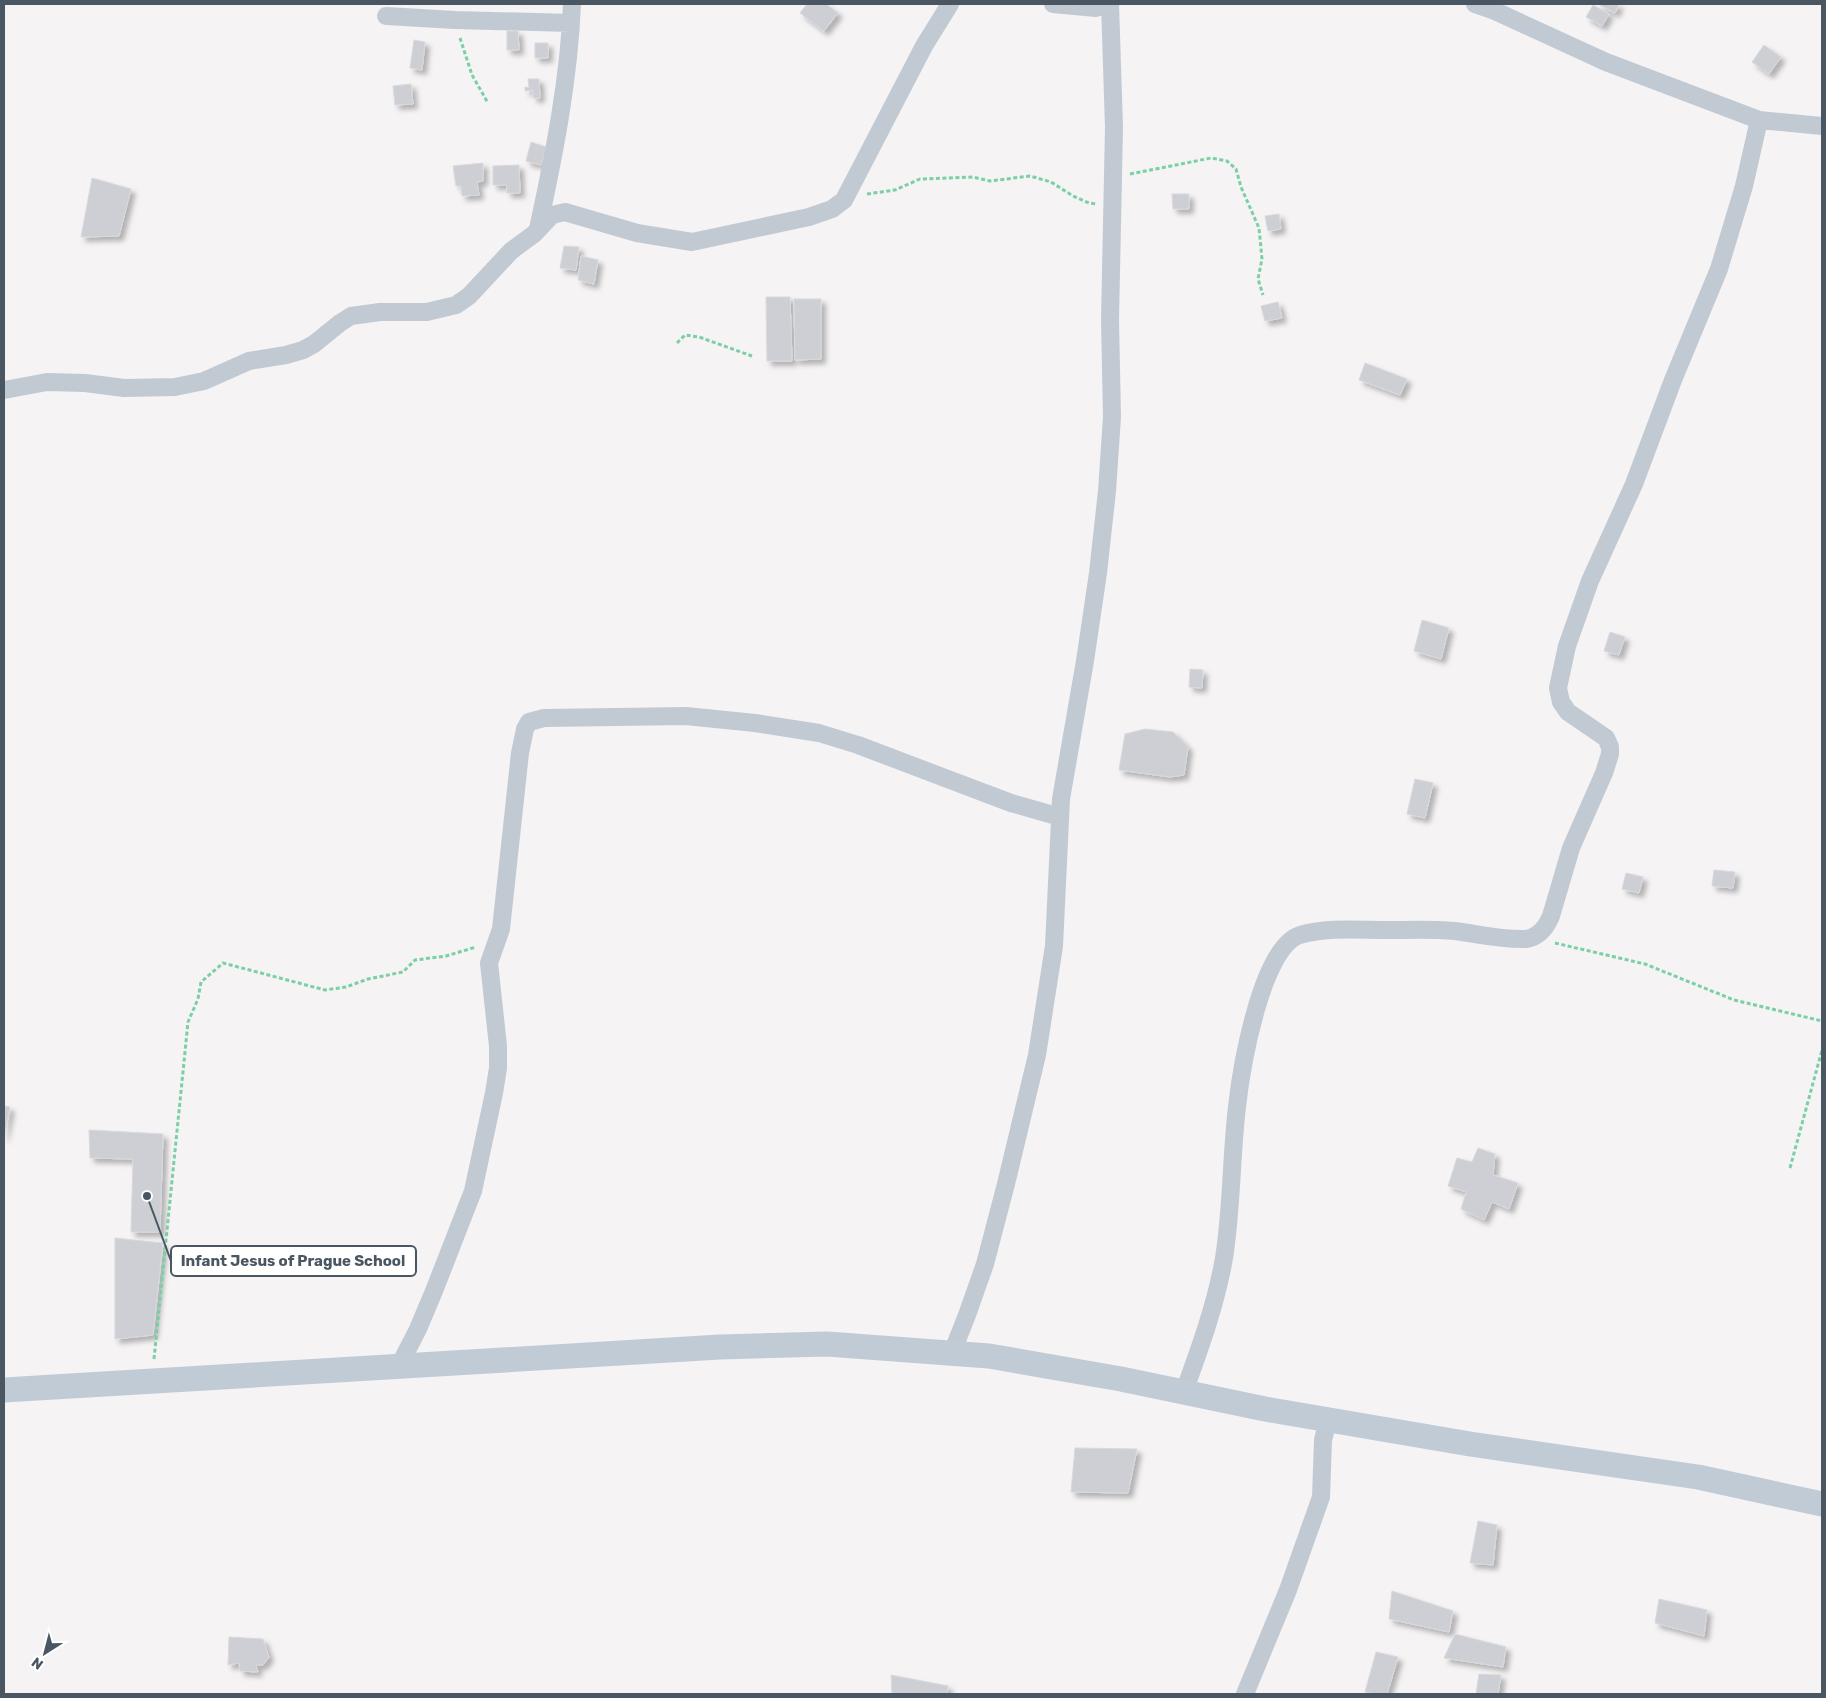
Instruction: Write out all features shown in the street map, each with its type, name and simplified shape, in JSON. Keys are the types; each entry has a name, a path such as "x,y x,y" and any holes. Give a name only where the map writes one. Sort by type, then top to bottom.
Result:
{"street":[{"path":"537,236 553,162 572,4"},
{"path":"4,390 21,385 47,382 69,382 145,389 174,387 204,381 249,361 286,356 303,350 351,316 380,312 427,312 456,305 469,296 511,251 537,236 552,215 565,212 637,233 692,242 808,217 832,209 845,196 924,46 950,4"},
{"path":"1053,4 1096,8 1103,4"},
{"path":"952,1353 985,1264 1006,1184 1036,1056 1054,946 1061,799 1087,651 1107,491 1112,417 1110,320 1114,126 1110,4"},
{"path":"1475,4 1495,11 1606,62 1759,120 1822,126"},
{"path":"386,16 571,23"},
{"path":"1184,1392 1203,1338 1224,1260 1237,1106 1250,1031 1265,982 1281,949 1299,935 1331,930 1453,931 1519,940 1532,938 1546,926 1551,916 1571,848 1604,773 1610,754 1610,747 1606,738 1568,712 1560,702 1558,688 1566,646 1587,589 1634,484 1673,380 1719,269 1744,186 1759,120"},
{"path":"399,1366 418,1329 434,1291 473,1190 479,1167 498,1068 496,1020 488,963 499,937 520,752 529,722 537,718 686,716 756,723 820,733 858,745 1010,803 1060,817"},
{"path":"4,1390 720,1347 826,1344 989,1356 1045,1364 1265,1409 1470,1444 1698,1478 1822,1504"},
{"path":"1246,1694 1288,1590 1321,1497 1323,1440 1328,1420"}],"path":[{"path":"454,20 472,75 488,103"},
{"path":"1112,178 1196,160 1211,158 1227,161 1236,170 1241,187 1259,228 1262,259 1258,279 1263,295"},
{"path":"845,196 895,190 920,179 973,177 990,181 1030,176 1051,182 1073,196 1089,203 1112,206"},
{"path":"677,343 686,335 699,337 752,356"},
{"path":"1532,938 1645,964 1734,1000 1822,1021"},
{"path":"152,1381 188,1022 198,999 201,982 222,963 325,990 346,987 368,979 403,972 415,960 446,956 474,947 494,945"},
{"path":"1790,1168 1822,1050"}],"building":[{"path":"807,4 826,4 838,13 824,31 800,13"},
{"path":"1598,4 1619,4 1615,13"},
{"path":"1593,5 1609,14 1602,26 1586,17"},
{"path":"507,31 518,31 519,50 507,50"},
{"path":"414,40 425,42 422,70 410,68"},
{"path":"535,43 548,43 548,58 535,58"},
{"path":"1764,45 1781,57 1769,74 1752,62"},
{"path":"528,79 539,79 540,98 533,98 533,90 525,91 525,87 529,88"},
{"path":"411,84 413,104 395,105 393,86"},
{"path":"531,142 546,147 541,165 526,161"},
{"path":"483,163 483,181 477,182 479,195 462,196 461,186 456,186 453,166"},
{"path":"519,165 520,193 507,193 507,185 493,185 493,166"},
{"path":"92,178 131,189 119,236 81,237"},
{"path":"1172,194 1189,194 1189,209 1173,209"},
{"path":"1279,214 1281,229 1268,231 1265,216"},
{"path":"564,246 579,247 576,270 560,268"},
{"path":"581,256 598,260 594,284 578,280"},
{"path":"766,297 790,297 792,361 767,361"},
{"path":"794,299 821,299 821,359 795,360"},
{"path":"1278,302 1282,318 1265,321 1261,306"},
{"path":"1365,363 1407,379 1400,395 1359,380"},
{"path":"1422,620 1449,628 1441,659 1414,651"},
{"path":"1610,632 1625,637 1619,655 1604,651"},
{"path":"1190,669 1203,670 1202,688 1189,687"},
{"path":"1145,729 1173,732 1188,747 1184,775 1170,777 1119,770 1125,734"},
{"path":"1415,779 1433,783 1425,818 1407,814"},
{"path":"1714,870 1735,872 1733,888 1712,886"},
{"path":"1626,873 1643,877 1639,893 1622,889"},
{"path":"4,1106 10,1107 4,1138"},
{"path":"89,1130 163,1134 160,1232 131,1232 133,1159 90,1158"},
{"path":"1478,1148 1495,1154 1493,1175 1518,1183 1509,1209 1492,1202 1484,1220 1461,1209 1466,1192 1448,1186 1457,1158 1472,1162"},
{"path":"115,1238 163,1243 153,1335 115,1339"},
{"path":"1075,1448 1137,1449 1128,1493 1071,1492"},
{"path":"1478,1521 1497,1525 1493,1565 1470,1563"},
{"path":"1392,1591 1453,1611 1449,1632 1389,1619"},
{"path":"1659,1599 1707,1610 1704,1636 1655,1623"},
{"path":"1455,1634 1506,1647 1503,1667 1444,1658"},
{"path":"229,1637 263,1639 269,1657 263,1665 256,1665 258,1672 240,1671 239,1663 228,1665"},
{"path":"1376,1652 1398,1657 1387,1694 1365,1692"},
{"path":"1479,1674 1501,1675 1498,1694 1476,1694"},
{"path":"891,1675 948,1686 947,1694 892,1694"}],"place":[{"name":"Infant Jesus of Prague School","path":"147,1196"}]}
